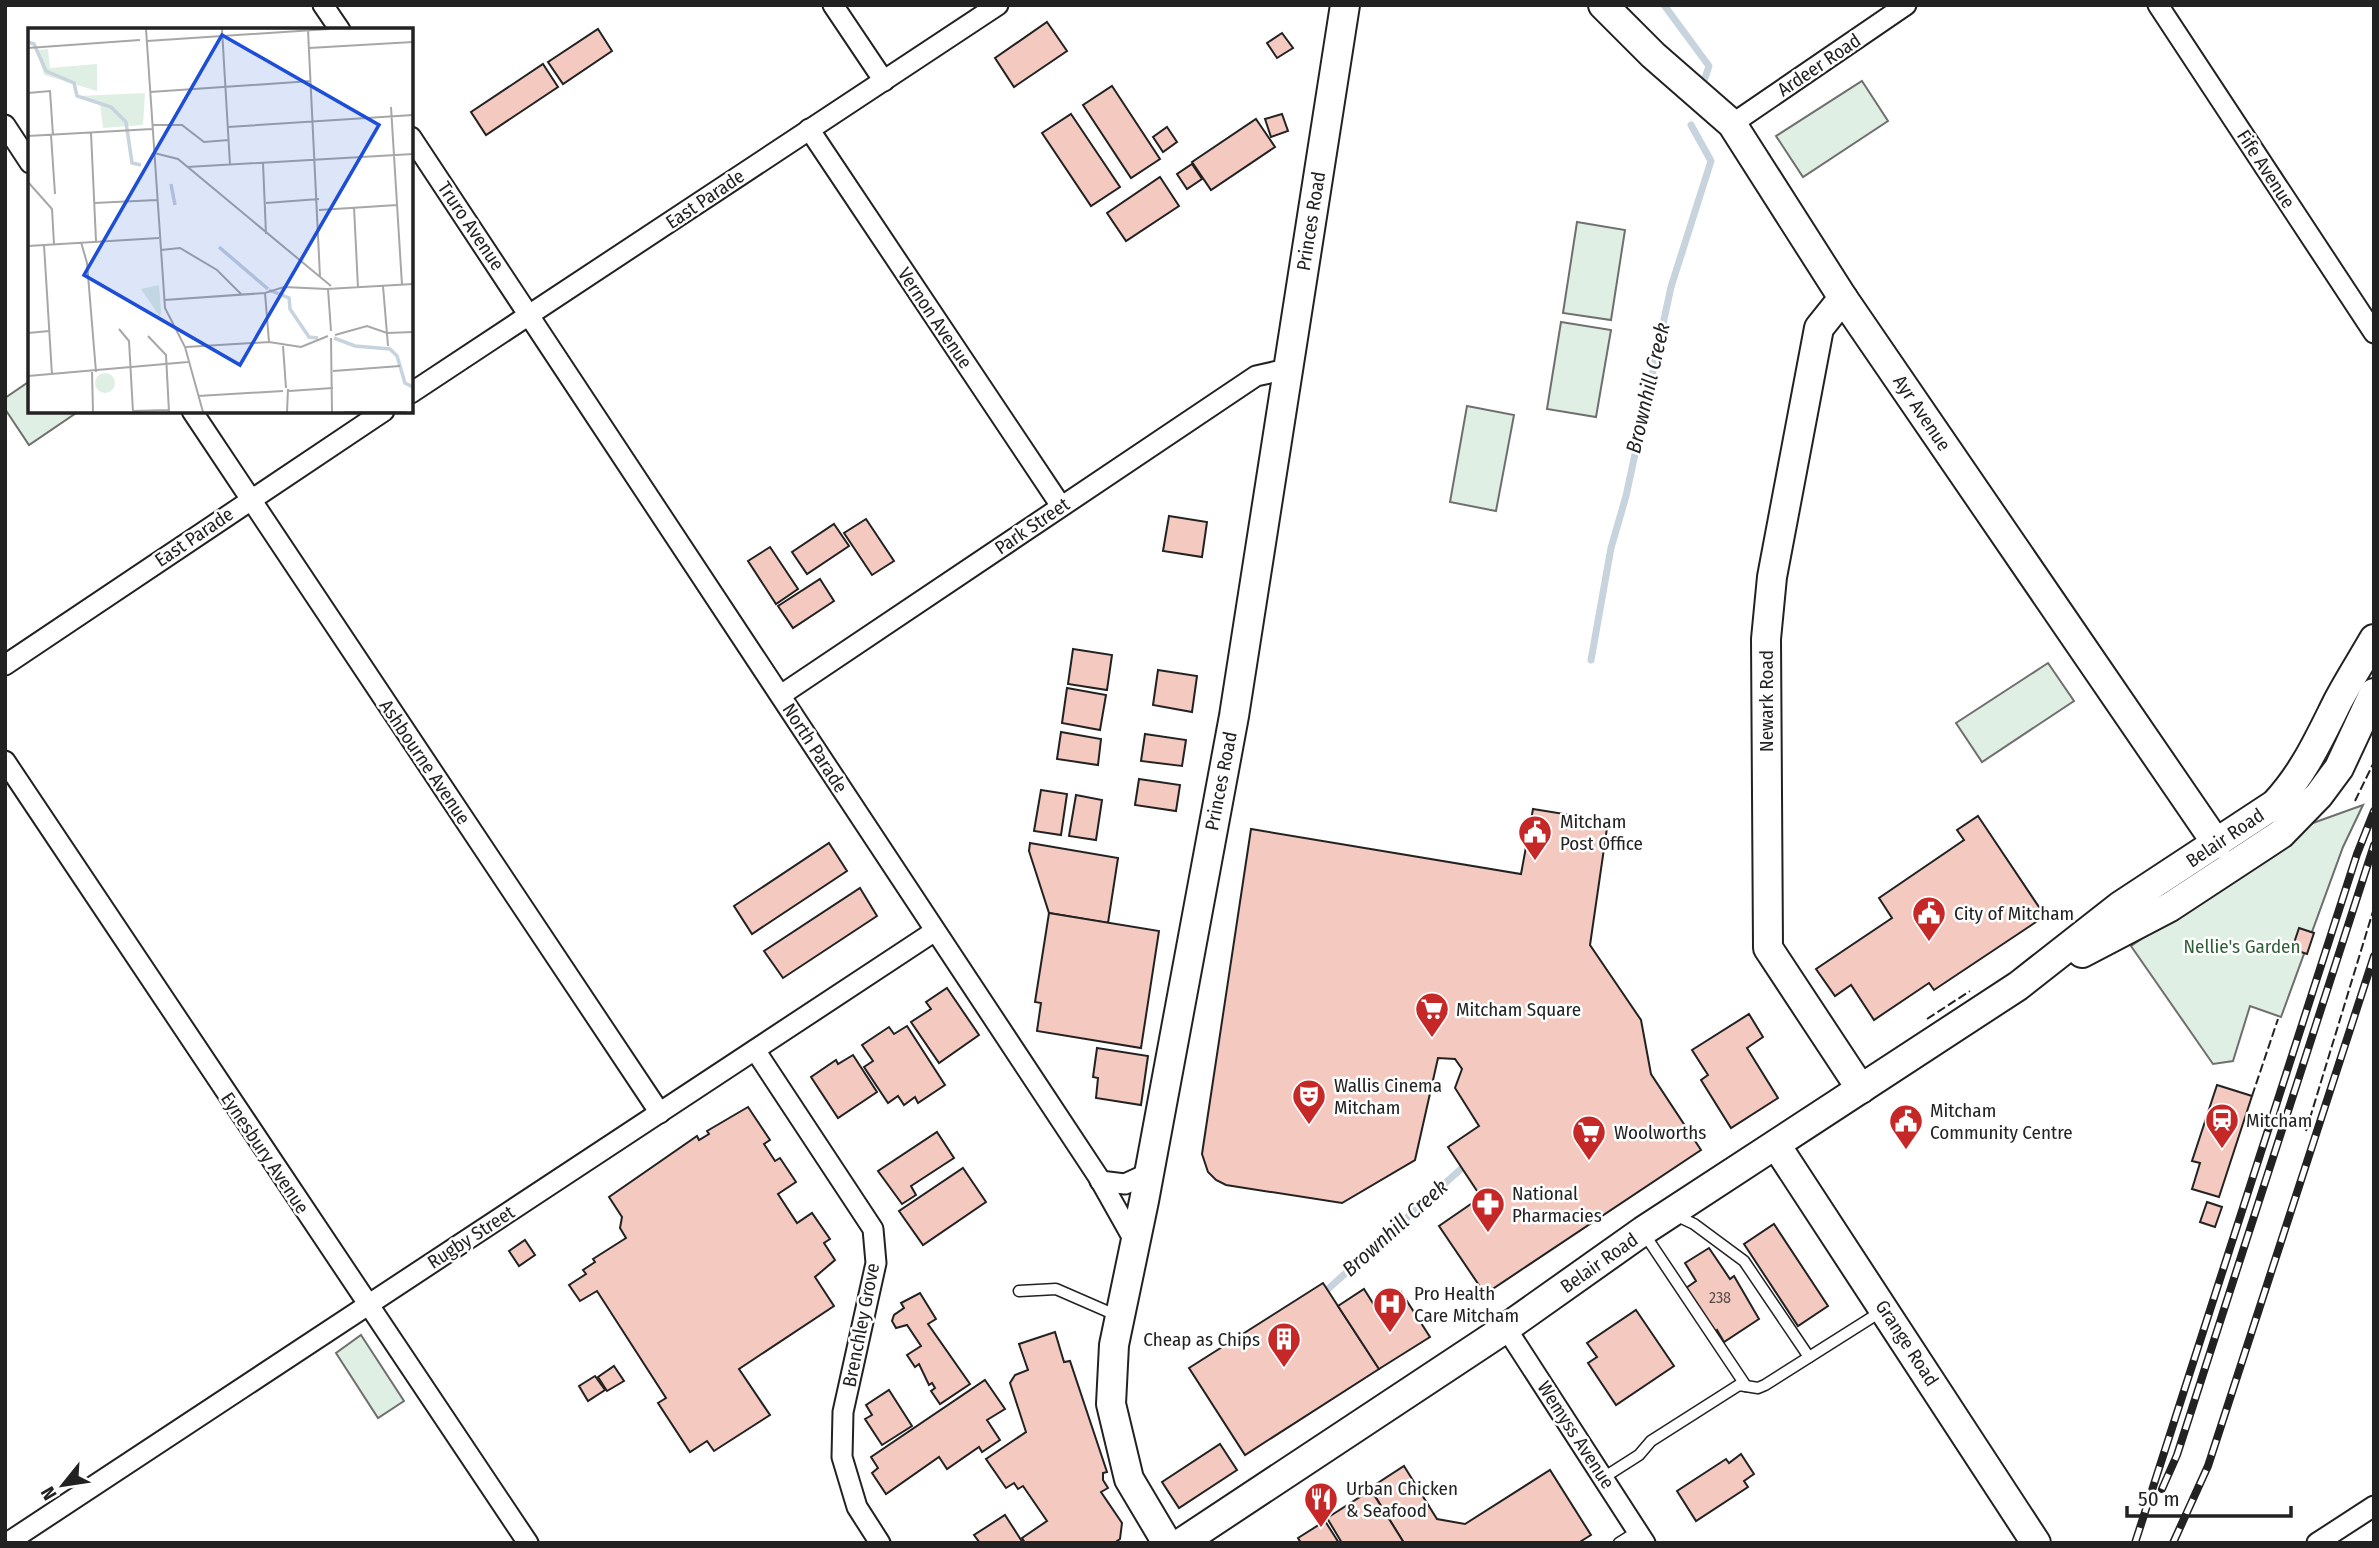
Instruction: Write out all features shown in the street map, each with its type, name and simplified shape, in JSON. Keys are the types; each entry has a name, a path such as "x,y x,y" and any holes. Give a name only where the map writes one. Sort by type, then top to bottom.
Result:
{"street":[{"path":"323,5 339,28"},
{"path":"833,5 884,81"},
{"name":"East Parade","path":"413,392 998,5"},
{"name":"Princes Road","path":"1167,1543 1129,1479 1111,1404 1114,1345 1149,1173 1234,716 1345,5"},
{"name":"Ayr Avenue","path":"1603,5 1724,117 1843,298 2217,844"},
{"name":"Ardeer Road","path":"1724,117 1906,5"},
{"name":"Fife Avenue","path":"2158,5 2374,333"},
{"path":"5,125 28,160"},
{"name":"Vernon Avenue","path":"809,130 1061,506"},
{"name":"Truro Avenue","path":"413,140 530,315"},
{"name":"Newark Road","path":"1843,298 1819,328 1772,577 1766,639 1768,948 1861,1089"},
{"name":"North Parade","path":"530,315 1100,1181 1135,1242"},
{"name":"Park Street","path":"781,695 1256,376 1287,369"},
{"name":"Ashbourne Avenue","path":"193,413 660,1113"},
{"name":"East Parade","path":"5,665 381,413"},
{"name":"Belair Road","path":"1181,1543 1506,1328 1643,1231 2018,986 2120,906 2275,804 2294,784 2374,639"},
{"name":"Belair Road","path":"2018,986 2171,908 2281,834 2319,795 2339,768 2374,693"},
{"name":"Eynesbury Avenue","path":"5,761 528,1543"},
{"name":"Rugby Street","path":"8,1543 935,931"},
{"name":"Brenchley Grove","path":"755,1050 873,1229 876,1263 843,1412 842,1457 857,1507 880,1543"},
{"name":"Grange Road","path":"1776,1145 2036,1543"},
{"path":"1100,1181 1125,1184 1149,1173"},
{"name":"Wemyss Avenue","path":"1506,1328 1641,1537"},
{"path":"2318,1543 2374,1506"}],"lane":[{"path":"1671,1213 1694,1224 1744,1261 1809,1357"},
{"path":"1643,1231 1745,1386"},
{"path":"1018,1291 1056,1289 1119,1317"},
{"path":"1603,1478 1639,1455 1651,1441 1738,1385 1758,1388 1765,1385 1885,1309"},
{"path":"1619,1543 1641,1537"}],"green space":[{"path":"1862,81 1888,121 1803,177 1776,136"},
{"path":"1577,222 1625,230 1611,320 1563,313"},
{"path":"1561,322 1611,330 1596,417 1547,409"},
{"path":"28,382 28,413 76,413 29,445 5,409 5,398"},
{"path":"1467,406 1514,415 1496,511 1450,502"},
{"path":"2048,663 2074,701 1982,762 1956,723"},
{"name":"Nellie's Garden","path":"2363,805 2343,847 2281,1017 2250,1006 2233,1061 2213,1064 2131,946 2313,823"},
{"path":"361,1335 404,1401 378,1418 336,1353"}],"building":[{"path":"1047,22 1067,51 1014,87 995,58"},
{"path":"598,29 612,51 563,84 548,62"},
{"path":"1282,33 1293,48 1277,58 1267,43"},
{"path":"543,64 558,87 486,135 471,112"},
{"path":"1112,86 1160,159 1131,178 1083,105"},
{"path":"1071,114 1120,187 1091,206 1042,133"},
{"path":"1282,114 1288,131 1271,137 1265,119"},
{"path":"1256,119 1275,147 1211,190 1192,162"},
{"path":"1167,127 1177,142 1163,152 1153,137"},
{"path":"1192,164 1202,179 1187,189 1177,174"},
{"path":"1160,177 1179,206 1126,241 1107,213"},
{"path":"1169,516 1207,522 1202,557 1163,551"},
{"path":"866,519 894,561 872,575 844,533"},
{"path":"834,524 849,546 807,574 792,552"},
{"path":"770,547 798,589 776,604 748,561"},
{"path":"820,579 834,601 793,628 778,606"},
{"path":"1073,649 1112,655 1107,690 1068,684"},
{"path":"1158,670 1197,676 1192,712 1153,705"},
{"path":"1067,688 1106,695 1100,730 1062,723"},
{"path":"1061,732 1101,739 1098,765 1057,759"},
{"path":"1145,734 1186,740 1182,766 1141,761"},
{"path":"1139,779 1180,785 1176,811 1135,805"},
{"path":"1041,790 1067,794 1061,835 1034,831"},
{"path":"1076,795 1102,800 1096,840 1069,836"},
{"name":"Mitcham Square","path":"1533,809 1608,821 1590,945 1641,1020 1651,1074 1701,1150 1485,1294 1439,1226 1481,1197 1448,1147 1479,1126 1455,1088 1462,1069 1455,1059 1438,1058 1415,1160 1342,1203 1226,1185 1216,1180 1208,1172 1202,1154 1251,829 1521,874"},
{"name":"City of Mitcham","path":"1978,816 2045,916 1934,990 1929,983 1874,1020 1851,985 1835,996 1816,969 1892,918 1879,898 1964,840 1957,830"},
{"path":"829,843 847,871 752,934 734,906"},
{"path":"1030,843 1118,858 1108,923 1049,913 1029,851"},
{"path":"860,888 877,916 783,978 764,951"},
{"path":"1049,913 1159,931 1141,1048 1037,1031 1041,1003 1035,1002"},
{"path":"2299,928 2314,933 2307,954 2292,949"},
{"path":"947,988 979,1035 939,1063 911,1022 931,1009 926,1002"},
{"path":"1749,1014 1763,1037 1747,1048 1778,1098 1731,1128 1701,1080 1708,1075 1692,1050"},
{"path":"907,1026 945,1085 918,1103 915,1097 904,1105 898,1096 888,1103 864,1067 873,1061 862,1045 889,1027 894,1034"},
{"path":"1097,1048 1148,1056 1141,1105 1096,1098 1098,1078 1093,1077"},
{"path":"853,1055 877,1092 838,1118 811,1077 836,1060 838,1064"},
{"path":"2217,1085 2252,1096 2219,1197 2192,1189 2200,1163 2192,1161"},
{"path":"748,1107 770,1140 764,1144 775,1161 780,1158 796,1182 778,1194 797,1223 812,1213 830,1239 824,1243 835,1260 815,1277 834,1306 739,1369 770,1415 714,1451 707,1441 690,1452 658,1403 666,1398 597,1291 580,1301 569,1285 586,1274 583,1270 595,1262 593,1259 626,1238 620,1228 622,1217 609,1197 697,1136 699,1140 709,1134 707,1131"},
{"path":"937,1132 954,1158 911,1186 916,1195 902,1204 878,1171"},
{"path":"963,1168 986,1202 923,1245 899,1211"},
{"path":"2207,1202 2222,1207 2215,1227 2200,1222"},
{"path":"1774,1224 1828,1306 1798,1326 1744,1244"},
{"path":"525,1240 535,1255 519,1266 509,1251"},
{"path":"1709,1248 1730,1279 1734,1276 1759,1319 1724,1342 1717,1330 1713,1333 1686,1288 1696,1281 1685,1263"},
{"name":"Cheap as Chips","path":"1323,1283 1379,1369 1245,1455 1189,1368"},
{"path":"1364,1289 1376,1308 1401,1292 1430,1337 1379,1369 1338,1306"},
{"path":"920,1293 936,1319 928,1324 970,1384 940,1404 931,1391 935,1388 932,1383 929,1385 919,1364 915,1367 907,1355 921,1346 907,1325 896,1328 892,1321 894,1315 904,1308 901,1303"},
{"path":"1636,1310 1674,1366 1616,1405 1588,1363 1597,1357 1587,1343"},
{"path":"1055,1332 1064,1362 1070,1361 1107,1472 1103,1473 1103,1480 1108,1488 1101,1492 1122,1523 1120,1539 1114,1543 1025,1543 1022,1538 1047,1521 1023,1486 1018,1489 1014,1483 1006,1488 986,1459 1026,1432 1010,1383 1015,1375 1028,1370 1019,1344"},
{"path":"614,1366 624,1381 607,1391 598,1377"},
{"path":"595,1376 605,1390 588,1401 579,1386"},
{"path":"985,1380 1005,1409 987,1420 1000,1440 982,1452 979,1447 947,1469 939,1457 886,1494 872,1473 878,1468 871,1457"},
{"path":"889,1390 912,1426 882,1445 865,1419 872,1415 866,1405"},
{"path":"1220,1444 1237,1470 1179,1508 1162,1482"},
{"path":"1741,1454 1754,1474 1744,1481 1748,1487 1696,1521 1677,1491 1726,1459 1729,1463"},
{"path":"1404,1466 1437,1519 1465,1524 1550,1470 1591,1535 1578,1543 1404,1543 1370,1488"},
{"path":"1371,1490 1404,1543 1342,1543 1327,1518"},
{"path":"1005,1515 1023,1543 980,1543 974,1535"},
{"name":"Urban Chicken & Seafood","path":"1325,1521 1339,1543 1301,1543 1298,1538"}],"waterway":[{"name":"Brownhill Creek","path":"1664,5 1709,66 1701,90"},
{"name":"Brownhill Creek","path":"1591,660 1611,548 1626,496 1671,287 1711,161 1691,125"},
{"name":"Brownhill Creek","path":"1328,1289 1462,1168"}],"railway":[{"path":"2135,1543 2357,854 2374,811"},
{"path":"2162,1489 2177,1455 2374,845"},
{"path":"2173,1543 2208,1466 2374,956"}],"fence":[{"path":"2355,801 2374,762"},
{"path":"2306,1131 2374,908"},
{"path":"1927,1019 1970,991"},
{"path":"2252,1096 2278,1019"}],"place":[{"name":"Mitcham Post Office","path":"1535,862"},
{"name":"City of Mitcham","path":"1929,943"},
{"name":"Mitcham Square","path":"1432,1039"},
{"name":"Wallis Cinema Mitcham","path":"1309,1126"},
{"name":"Mitcham","path":"2222,1150"},
{"name":"Mitcham Community Centre","path":"1906,1151"},
{"name":"Woolworths","path":"1589,1162"},
{"name":"National Pharmacies","path":"1488,1234"},
{"name":"Pro Health Care Mitcham","path":"1390,1334"},
{"name":"Cheap as Chips","path":"1284,1369"},
{"name":"Urban Chicken & Seafood","path":"1321,1529"}]}
